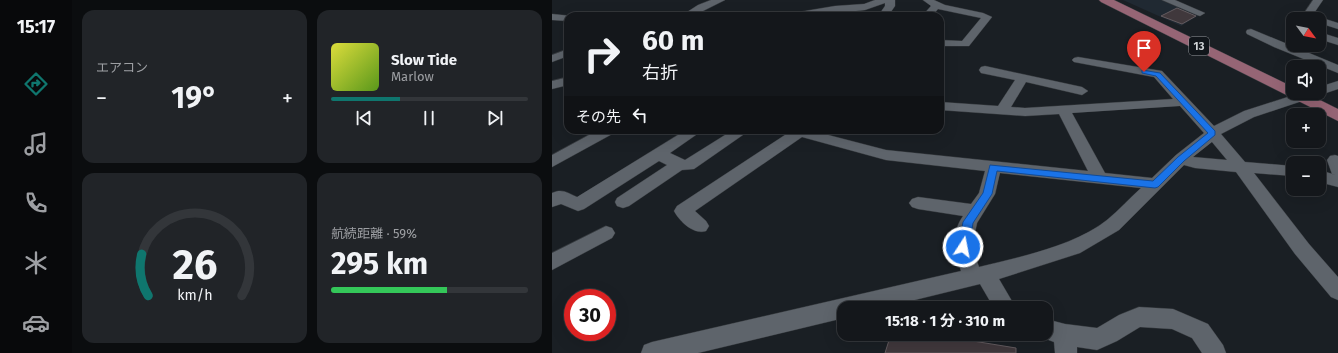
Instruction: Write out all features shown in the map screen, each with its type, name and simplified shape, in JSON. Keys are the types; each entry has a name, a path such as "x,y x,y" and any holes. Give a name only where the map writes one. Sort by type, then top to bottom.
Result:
{"main road":[{"name":"13","path":"1105,0 1286,84"},
{"name":"13","path":"1114,0 1286,83"},
{"name":"13","path":"1315,100 1338,116"},
{"name":"13","path":"1320,100 1338,109"}],"street":[{"path":"693,12 701,7 720,0"},
{"path":"821,12 870,5 883,0"},
{"path":"886,12 890,6 890,0"},
{"path":"1167,0 1200,13"},
{"path":"1313,12 1318,0"},
{"path":"928,12 932,2 956,10 975,12 988,17 965,44 944,43"},
{"path":"864,12 870,5"},
{"path":"552,17 564,18"},
{"path":"1326,22 1338,26"},
{"path":"1251,32 1338,69"},
{"path":"1326,38 1338,42"},
{"path":"552,47 564,42"},
{"path":"552,59 564,54"},
{"path":"1078,60 1158,74 1240,166 1302,248 1338,291"},
{"path":"985,70 1022,78 1084,85 1069,109"},
{"path":"1002,111 1022,78"},
{"path":"1326,87 1338,85"},
{"path":"874,301 979,276 1072,248 1113,225 1181,159 1212,133 1249,114 1286,99"},
{"path":"944,106 1025,112 1183,102"},
{"path":"1069,109 1100,178"},
{"path":"552,162 602,134"},
{"path":"552,201 560,196 578,205 690,134"},
{"path":"659,154 679,165 688,166 736,134"},
{"path":"700,226 683,211 791,134"},
{"path":"806,134 886,155 1155,184"},
{"path":"1181,159 1195,163 1286,170"},
{"path":"623,202 679,165"},
{"path":"994,167 988,194 968,222 963,247 979,276 999,301"},
{"path":"918,203 977,211"},
{"path":"552,262 606,233"},
{"path":"652,353 837,310"},
{"path":"1059,339 1097,340 1127,322 1139,317 1173,319 1200,331 1215,353"}],"shaded area":[{"path":"1123,0 1164,0 1201,14 1181,26"}],"building":[{"path":"1177,8 1196,16 1182,24 1161,16"},
{"path":"889,341 973,341 1016,348 1016,353 885,353"}],"route":[{"path":"963,247 968,222 988,194 994,167 1155,184 1181,159 1212,133 1158,74 1144,72"}]}
